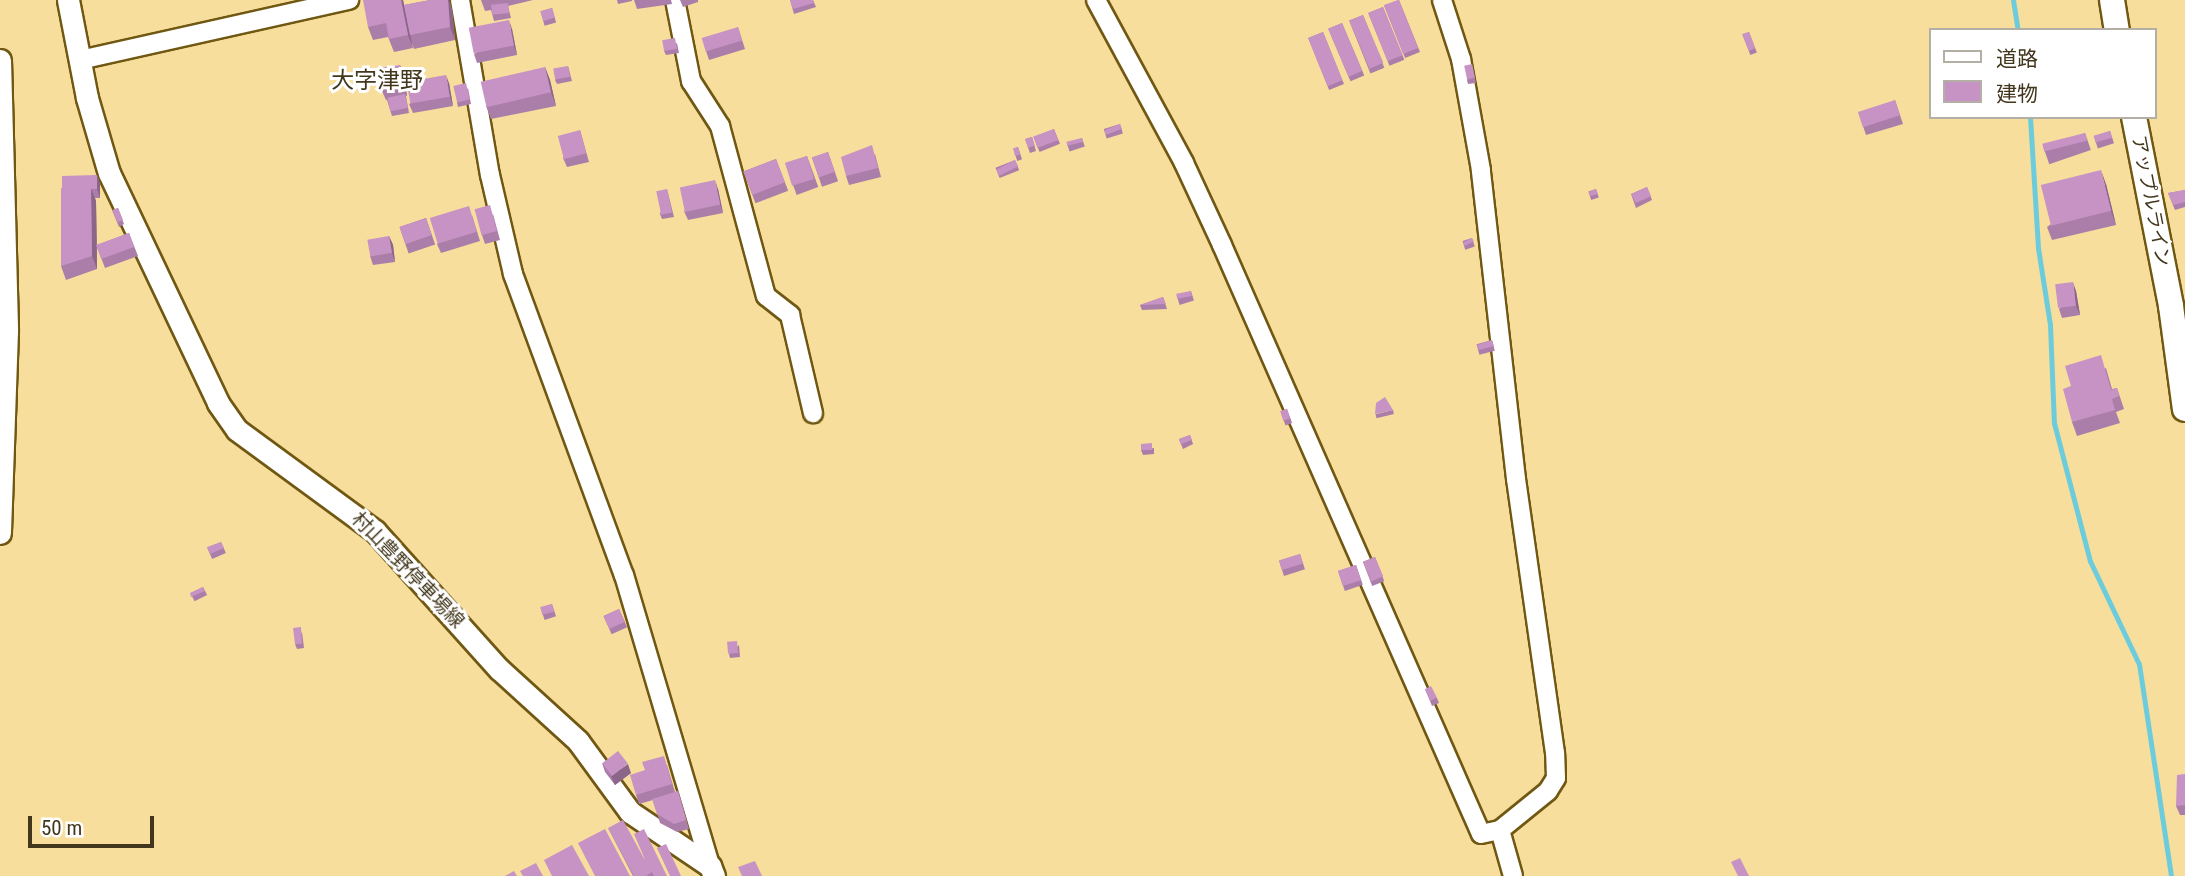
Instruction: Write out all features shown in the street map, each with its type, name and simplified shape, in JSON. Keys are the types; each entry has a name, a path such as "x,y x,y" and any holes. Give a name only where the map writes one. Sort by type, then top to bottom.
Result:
{"highway":[{"path":"2112,0 2117,28"},
{"name":"アップルライン","path":"2134,119 2171,306 2185,410"}],"main road":[{"name":"村山豊野停車場線","path":"68,0 80,60 109,173 218,403 237,430 375,531 499,669 578,741 630,812 712,871"},
{"path":"0,60 7,331 0,533"}],"street":[{"path":"80,60 349,0"},
{"path":"460,0 490,175 513,274 624,575 712,871"},
{"path":"675,0 691,81 720,126 766,296 790,315 813,413"},
{"path":"1096,0 1184,163 1222,245 1481,834 1500,830 1548,791 1556,778 1555,753 1516,478 1481,170 1461,59 1442,0"},
{"path":"1500,830 1513,876"}],"building":[{"path":"363,0 401,0 408,35 389,39 386,23 368,27"},
{"path":"448,0 450,27 410,35 404,5"},
{"path":"790,0 813,0 814,3 793,9"},
{"path":"1399,0 1418,48 1403,54 1384,5"},
{"path":"508,3 509,13 492,15 491,5"},
{"path":"1383,7 1402,55 1388,61 1368,13"},
{"path":"552,8 555,18 543,21 541,12"},
{"path":"1363,15 1383,63 1370,69 1349,21"},
{"path":"509,20 514,46 474,53 469,28"},
{"path":"1342,23 1362,71 1349,77 1328,29"},
{"path":"738,27 742,40 706,51 702,38"},
{"path":"1323,32 1342,80 1328,86 1308,38"},
{"path":"1749,32 1755,48 1749,51 1742,34"},
{"path":"675,38 677,49 664,51 662,40"},
{"path":"1472,64 1475,78 1467,79 1464,66"},
{"path":"400,65 403,87 382,90 379,68"},
{"path":"568,66 570,77 555,79 553,69"},
{"path":"545,67 551,92 487,107 481,82"},
{"path":"446,75 450,97 410,104 407,82"},
{"path":"466,83 470,100 457,102 453,86"},
{"path":"405,94 408,108 390,111 387,98"},
{"path":"1895,100 1900,115 1863,127 1858,112"},
{"path":"1120,124 1122,129 1106,135 1104,130"},
{"path":"1054,129 1058,140 1037,148 1033,137"},
{"path":"580,130 586,153 564,159 558,136"},
{"path":"2110,131 2112,138 2096,142 2094,136"},
{"path":"2085,133 2087,141 2044,151 2042,144"},
{"path":"1032,137 1035,146 1028,148 1025,139"},
{"path":"1082,138 1083,142 1067,146 1066,142"},
{"path":"872,145 878,168 846,176 841,157"},
{"path":"1018,147 1020,155 1015,156 1013,148"},
{"path":"828,152 835,172 819,177 812,158"},
{"path":"807,156 814,179 792,186 785,163"},
{"path":"776,159 785,182 752,195 743,172"},
{"path":"1015,160 1018,166 999,176 996,170"},
{"path":"2101,170 2111,211 2051,226 2041,185"},
{"path":"97,175 97,189 62,188 62,176"},
{"path":"715,180 720,204 685,212 680,187"},
{"path":"1647,187 1651,196 1636,203 1631,194"},
{"path":"61,188 91,188 92,256 61,266"},
{"path":"667,189 672,212 661,215 656,191"},
{"path":"1596,189 1598,194 1590,196 1589,192"},
{"path":"2185,190 2185,202 2173,205 2168,193"},
{"path":"490,205 497,231 482,235 475,209"},
{"path":"469,206 477,232 438,244 430,218"},
{"path":"118,208 123,220 118,222 112,210"},
{"path":"426,218 432,235 405,244 400,227"},
{"path":"129,233 134,247 101,259 96,245"},
{"path":"389,236 392,253 370,257 367,240"},
{"path":"1472,238 1474,242 1465,246 1463,243"},
{"path":"2073,282 2076,306 2058,308 2055,284"},
{"path":"1191,291 1192,296 1177,299 1176,294"},
{"path":"1163,297 1166,304 1140,305"},
{"path":"1492,340 1494,346 1479,350 1477,345"},
{"path":"2101,355 2111,390 2117,388 2119,396 2112,399 2115,410 2072,422 2063,389 2071,386 2065,366"},
{"path":"1385,397 1393,410 1375,414 1376,403"},
{"path":"1287,409 1290,419 1283,421 1280,411"},
{"path":"1190,435 1192,440 1181,444 1179,439"},
{"path":"1152,443 1152,450 1141,450 1141,444"},
{"path":"221,542 224,548 210,554 207,547"},
{"path":"1300,554 1303,564 1282,570 1279,560"},
{"path":"1375,557 1383,576 1371,581 1363,562"},
{"path":"1356,565 1361,580 1343,586 1338,571"},
{"path":"203,587 205,591 191,597 190,593"},
{"path":"552,604 554,612 542,615 540,607"},
{"path":"619,609 625,622 610,629 604,616"},
{"path":"301,627 302,644 295,644 293,628"},
{"path":"737,641 738,653 728,654 727,642"},
{"path":"1431,686 1437,698 1431,701 1425,689"},
{"path":"618,751 628,764 612,776 602,763"},
{"path":"664,756 672,784 636,795 630,775 645,770 642,762"},
{"path":"2185,774 2185,805 2176,806 2177,775"},
{"path":"678,791 686,820 674,824 657,814 652,799"},
{"path":"623,820 646,862 634,834 644,829 667,876 654,876 652,872 646,876 634,876 608,828"},
{"path":"605,829 630,876 595,876 578,843"},
{"path":"666,844 681,876 670,876 657,848"},
{"path":"572,845 589,876 552,876 544,860"},
{"path":"1740,858 1749,876 1738,876 1731,862"},
{"path":"755,861 762,876 742,876 738,867"},
{"path":"536,863 543,876 523,876 520,871"}],"waterway":[{"path":"2013,0 2018,28"},
{"path":"2030,119 2038,248 2050,325 2054,423 2090,561 2139,664 2171,876"}],"district":[{"name":"大字津野","path":"377,81"}]}
